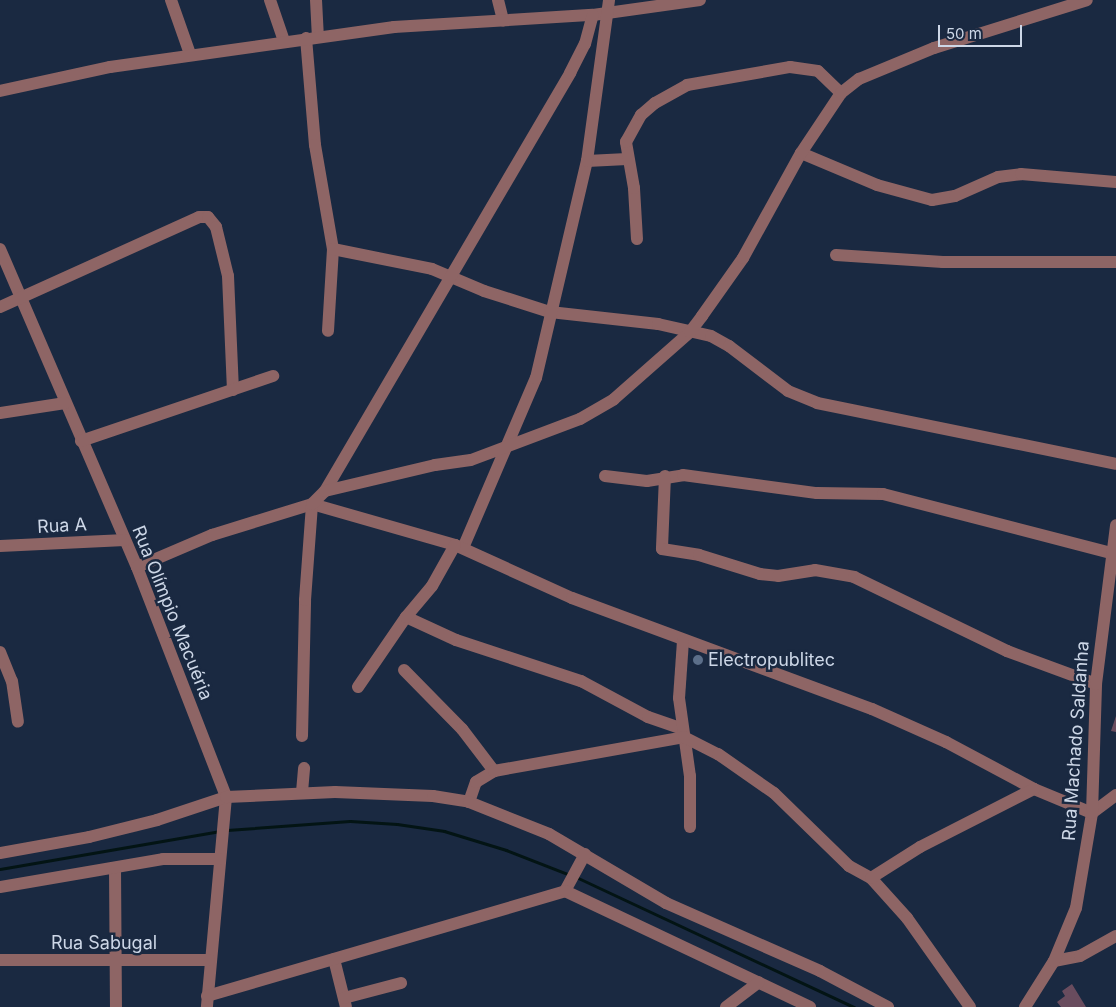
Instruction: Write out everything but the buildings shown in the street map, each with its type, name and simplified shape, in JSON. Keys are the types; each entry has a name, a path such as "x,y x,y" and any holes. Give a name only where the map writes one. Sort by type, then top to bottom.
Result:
{"street":[{"path":"171,0 190,54"},
{"path":"270,0 284,41"},
{"path":"316,0 312,38 315,145 333,249 328,331"},
{"path":"498,0 503,20"},
{"path":"0,91 43,80 190,54 284,41 394,27 593,15 608,6 700,0"},
{"path":"325,491 435,465 471,460 580,420 614,399 690,332 743,258 801,153 841,93 859,79 934,48 1087,0"},
{"path":"358,687 406,617 432,586 459,546 508,448 536,378 587,161 608,6"},
{"path":"137,567 212,535 312,504 325,491 570,73 585,44 593,15"},
{"path":"637,239 634,188 627,159 626,142 641,115 671,92 687,85 751,72 806,68 818,71 841,93"},
{"path":"801,153 884,187 932,200 955,196 998,177 1020,174 1116,182"},
{"path":"587,161 627,159"},
{"path":"0,307 199,217 208,217 216,226 228,276 234,390"},
{"name":"Rua Olímpio Macuéria","path":"0,249 81,441 126,540 226,803 222,854 209,960 207,1001"},
{"path":"333,249 403,261 550,312 658,324 690,332 729,346 799,398 1116,464"},
{"path":"836,255 943,262 1116,262"},
{"path":"81,441 273,376"},
{"path":"0,414 65,403"},
{"path":"605,476 647,481 665,476 715,478 817,493 883,494 1113,545"},
{"path":"665,476 662,548 699,554 760,574 778,576 815,570 854,577 1007,650 1096,684"},
{"path":"312,504 459,546 572,598 683,641 872,709 946,742 1034,789 1092,813 1116,795"},
{"path":"302,736 305,600 312,504"},
{"name":"Rua Machado Saldanha","path":"1025,1007 1054,961 1076,908 1092,813 1096,684 1116,525"},
{"name":"Rua A","path":"0,546 126,540"},
{"path":"406,617 456,640 581,681 683,733 718,754 774,794 849,866 871,878 907,918 970,1007"},
{"path":"683,641 679,698 690,776 690,827"},
{"path":"0,652 12,681 18,722"},
{"path":"404,670 462,728 494,771"},
{"path":"469,802 476,782 494,771 683,733"},
{"path":"302,792 304,768"},
{"path":"871,878 920,847 1034,789"},
{"path":"0,853 89,837 226,803 302,792 397,793 469,802 550,834 666,903 820,971 888,1007"},
{"path":"0,886 163,860 222,854"},
{"path":"565,891 585,854"},
{"path":"115,868 116,1007"},
{"path":"207,1001 334,959 565,891 810,1007"},
{"path":"1054,961 1080,956 1116,936"},
{"path":"334,959 345,1003 401,983"},
{"name":"Rua Sabugal","path":"0,960 116,962 209,960"},
{"path":"726,1007 759,982"}],"waterway":[{"path":"227,830 350,821 397,824 444,831 506,850 570,875"},
{"path":"0,869 219,831"},
{"path":"576,877 854,1007"}],"place":[{"name":"Electropublitec","path":"698,660"}]}
